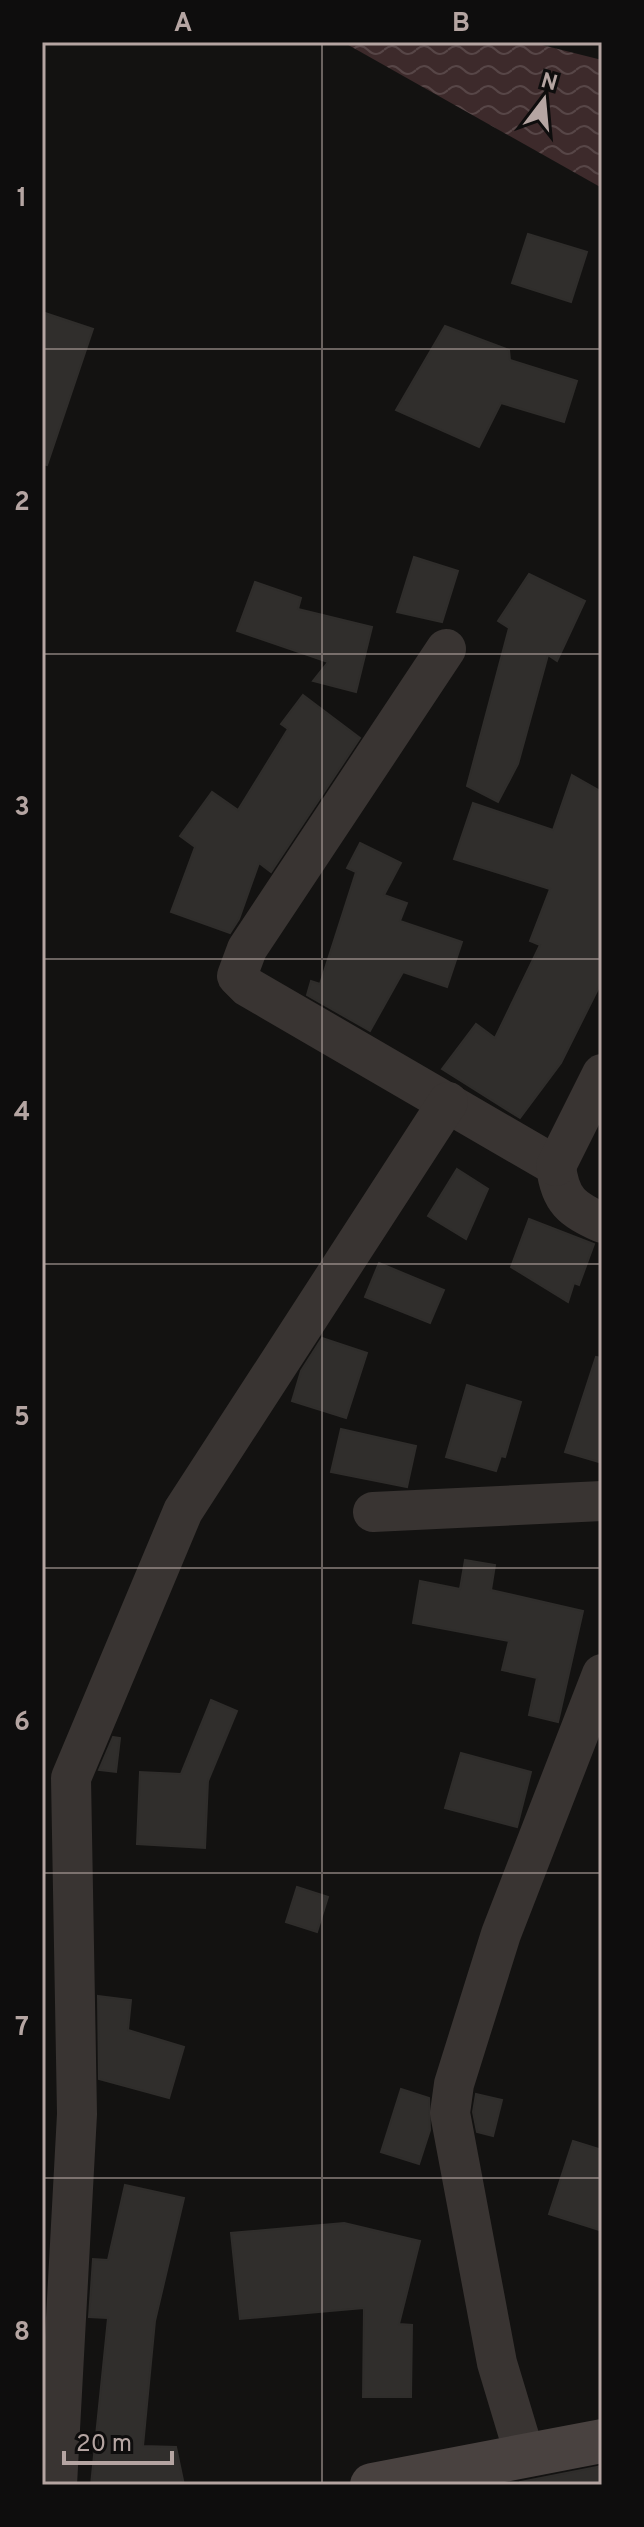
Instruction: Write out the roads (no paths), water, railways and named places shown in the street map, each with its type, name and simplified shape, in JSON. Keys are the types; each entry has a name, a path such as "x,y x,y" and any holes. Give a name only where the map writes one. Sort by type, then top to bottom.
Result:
{"main road":[{"path":"372,2485 602,2441"}],"street":[{"path":"446,649 270,912 247,949 237,976 248,987 556,1166"},
{"path":"602,1074 556,1166 558,1183 572,1208 602,1223"},
{"path":"57,2485 77,2114 71,1778 183,1511 448,1102"},
{"path":"373,1512 602,1501"},
{"path":"525,2456 497,2363 450,2113 454,2084 501,1934 602,1674"}],"water":[{"path":"343,42 530,42 602,60 602,188"}]}
